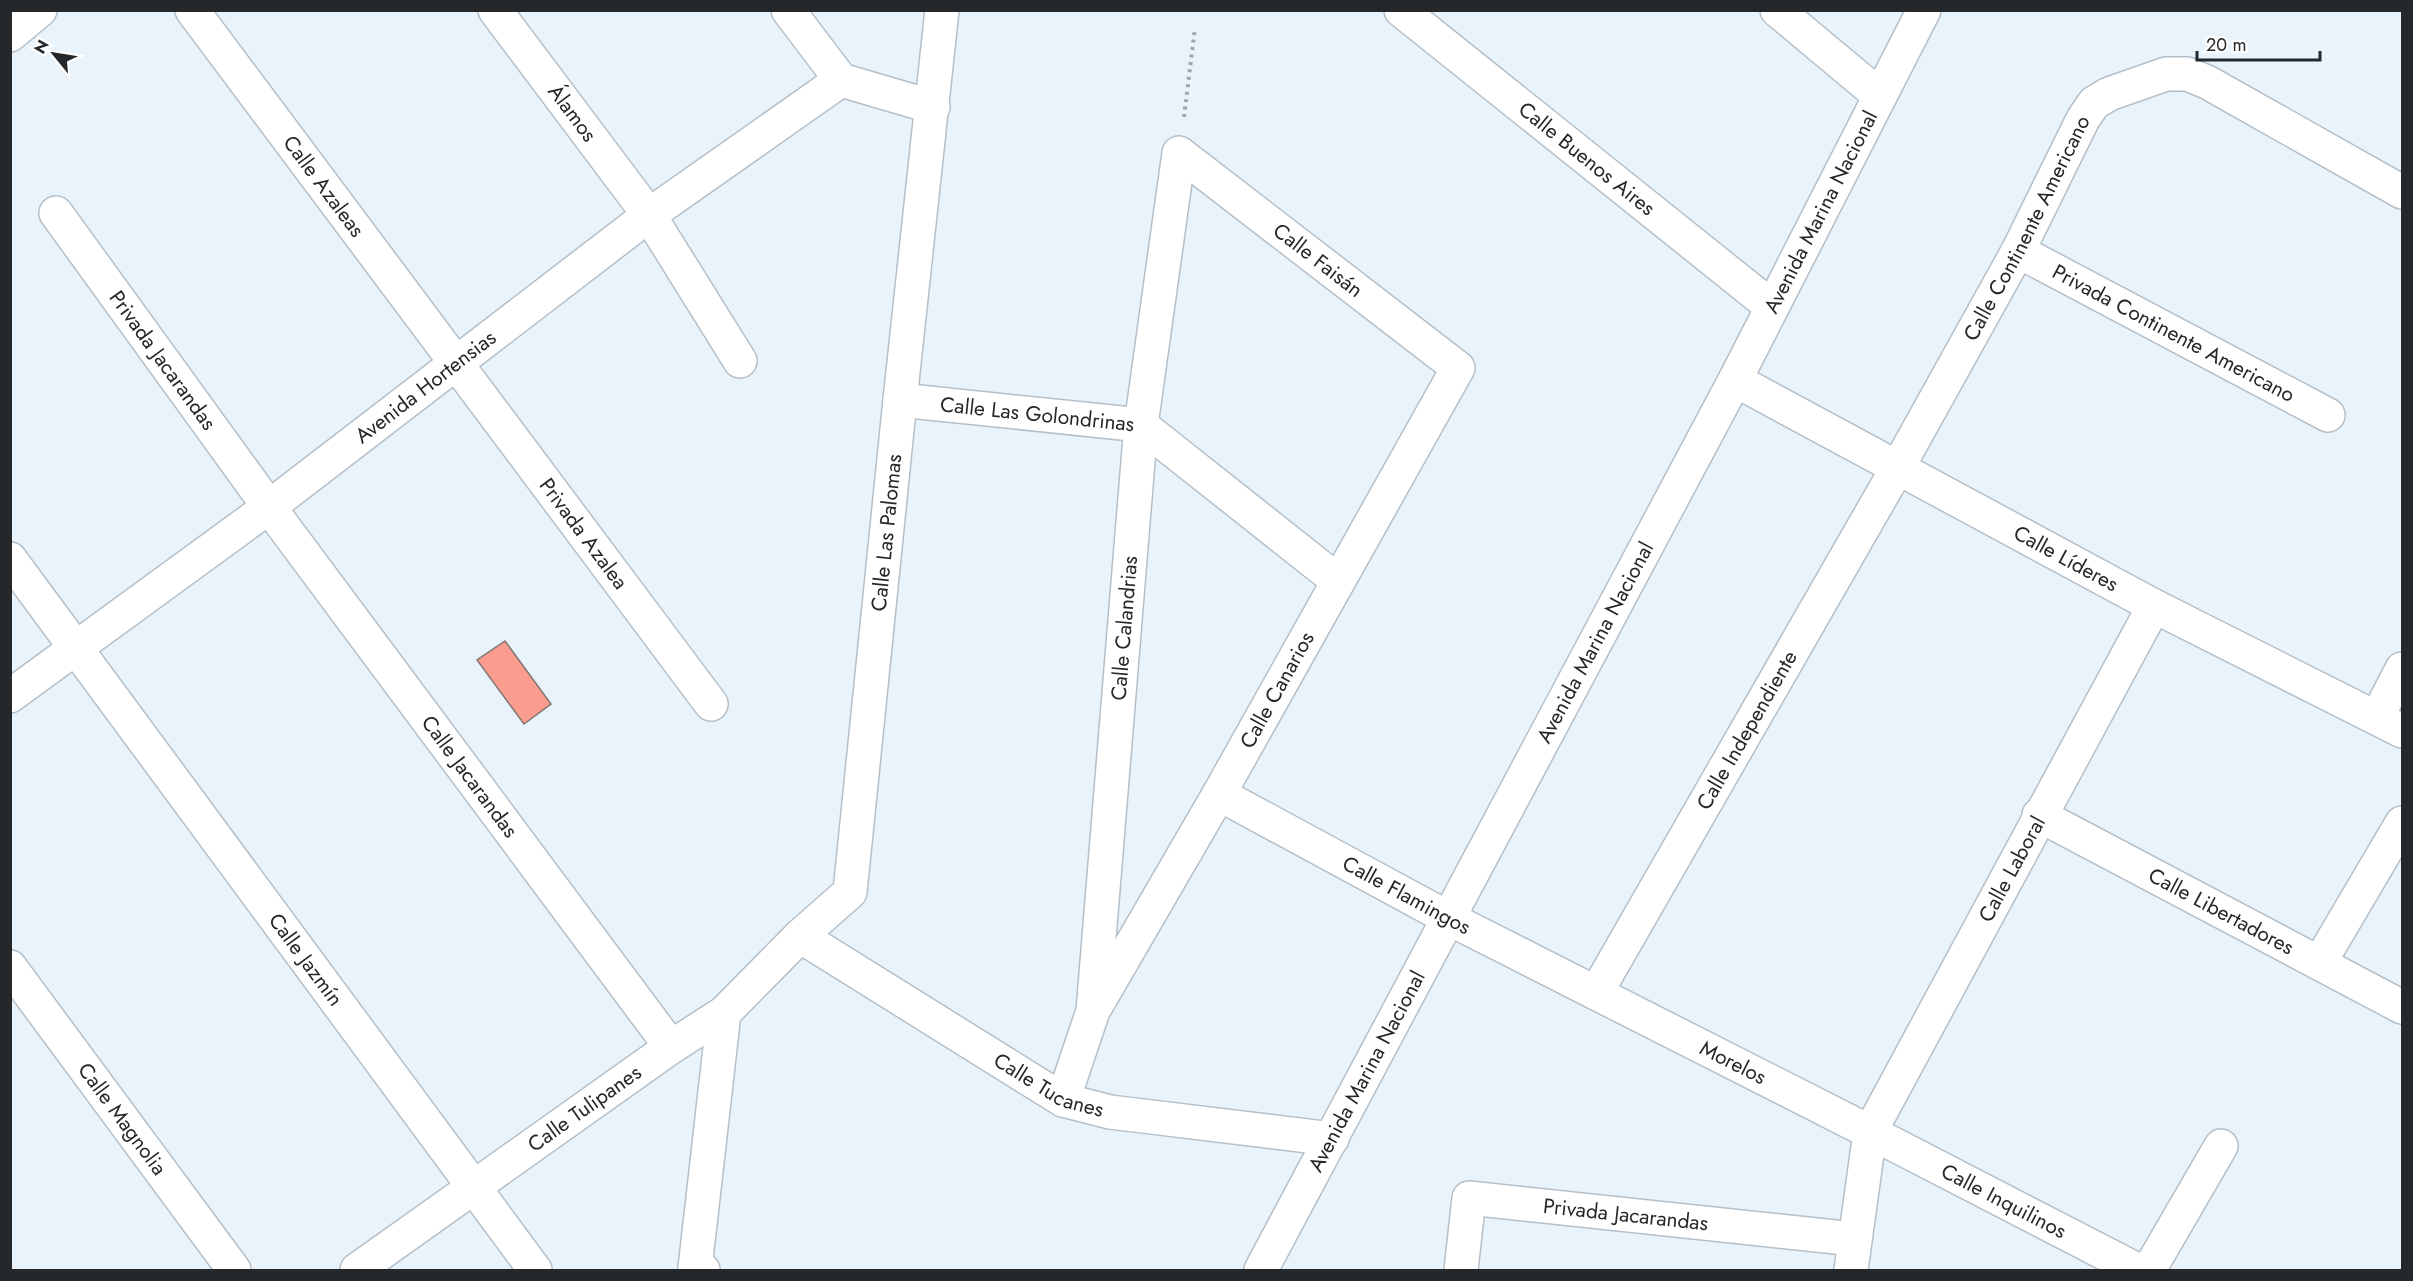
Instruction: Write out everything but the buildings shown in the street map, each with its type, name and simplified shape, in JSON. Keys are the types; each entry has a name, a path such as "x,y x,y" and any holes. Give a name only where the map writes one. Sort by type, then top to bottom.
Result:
{"street":[{"path":"10,35 40,10"},
{"name":"Calle Azaleas","path":"192,10 456,364"},
{"name":"Álamos","path":"495,10 649,215 740,361"},
{"path":"788,10 841,81 933,107"},
{"name":"Calle Las Palomas","path":"801,936 850,892 942,10"},
{"name":"Calle Buenos Aires","path":"1401,10 1772,307"},
{"path":"1777,10 1880,96"},
{"name":"Avenida Marina Nacional","path":"1261,1270 1450,919 1735,380 1924,10"},
{"name":"Calle Continente Americano","path":"1898,467 2018,251 2083,119 2094,103 2109,94 2166,74 2187,74 2207,82 2403,192"},
{"name":"Avenida Hortensias","path":"10,696 269,507 649,215 841,81"},
{"name":"Calle Faisán","path":"1179,153 1458,368"},
{"name":"Calle Calandrias","path":"1063,1100 1093,1011 1141,425 1179,153"},
{"name":"Privada Jacarandas","path":"56,213 269,507"},
{"name":"Privada Continente Americano","path":"2018,251 2328,415"},
{"name":"Privada Azalea","path":"456,364 711,704"},
{"name":"Calle Canarios","path":"1093,1011 1219,794 1458,368"},
{"name":"Calle Líderes","path":"1735,380 2154,606 2390,724"},
{"name":"Calle Las Golondrinas","path":"900,400 1141,425 1338,581"},
{"name":"Calle Independiente","path":"1596,993 1898,467"},
{"name":"Calle Jacarandas","path":"269,507 671,1047"},
{"name":"Calle Jazmín","path":"10,559 535,1270"},
{"name":"Calle Laboral","path":"1852,1255 1870,1132 2154,606"},
{"path":"2390,724 2403,669"},
{"name":"Calle Flamingos","path":"1219,794 1450,919 1596,993"},
{"name":"Calle Libertadores","path":"2040,815 2403,1007"},
{"path":"2320,962 2403,823"},
{"name":"Calle Tulipanes","path":"357,1270 671,1047 724,1013 801,936"},
{"name":"Calle Tucanes","path":"801,936 1063,1100 1110,1112 1332,1138"},
{"name":"Calle Magnolia","path":"10,967 234,1270"},
{"name":"Morelos","path":"1596,993 1870,1132"},
{"path":"703,1270 695,1268 724,1013"},
{"name":"Calle Inquilinos","path":"1870,1132 2137,1270"},
{"path":"2149,1270 2221,1146"},
{"name":"Privada Jacarandas","path":"1461,1270 1469,1198 1852,1255"}],"path":[{"path":"1179,153 1195,28"}]}
